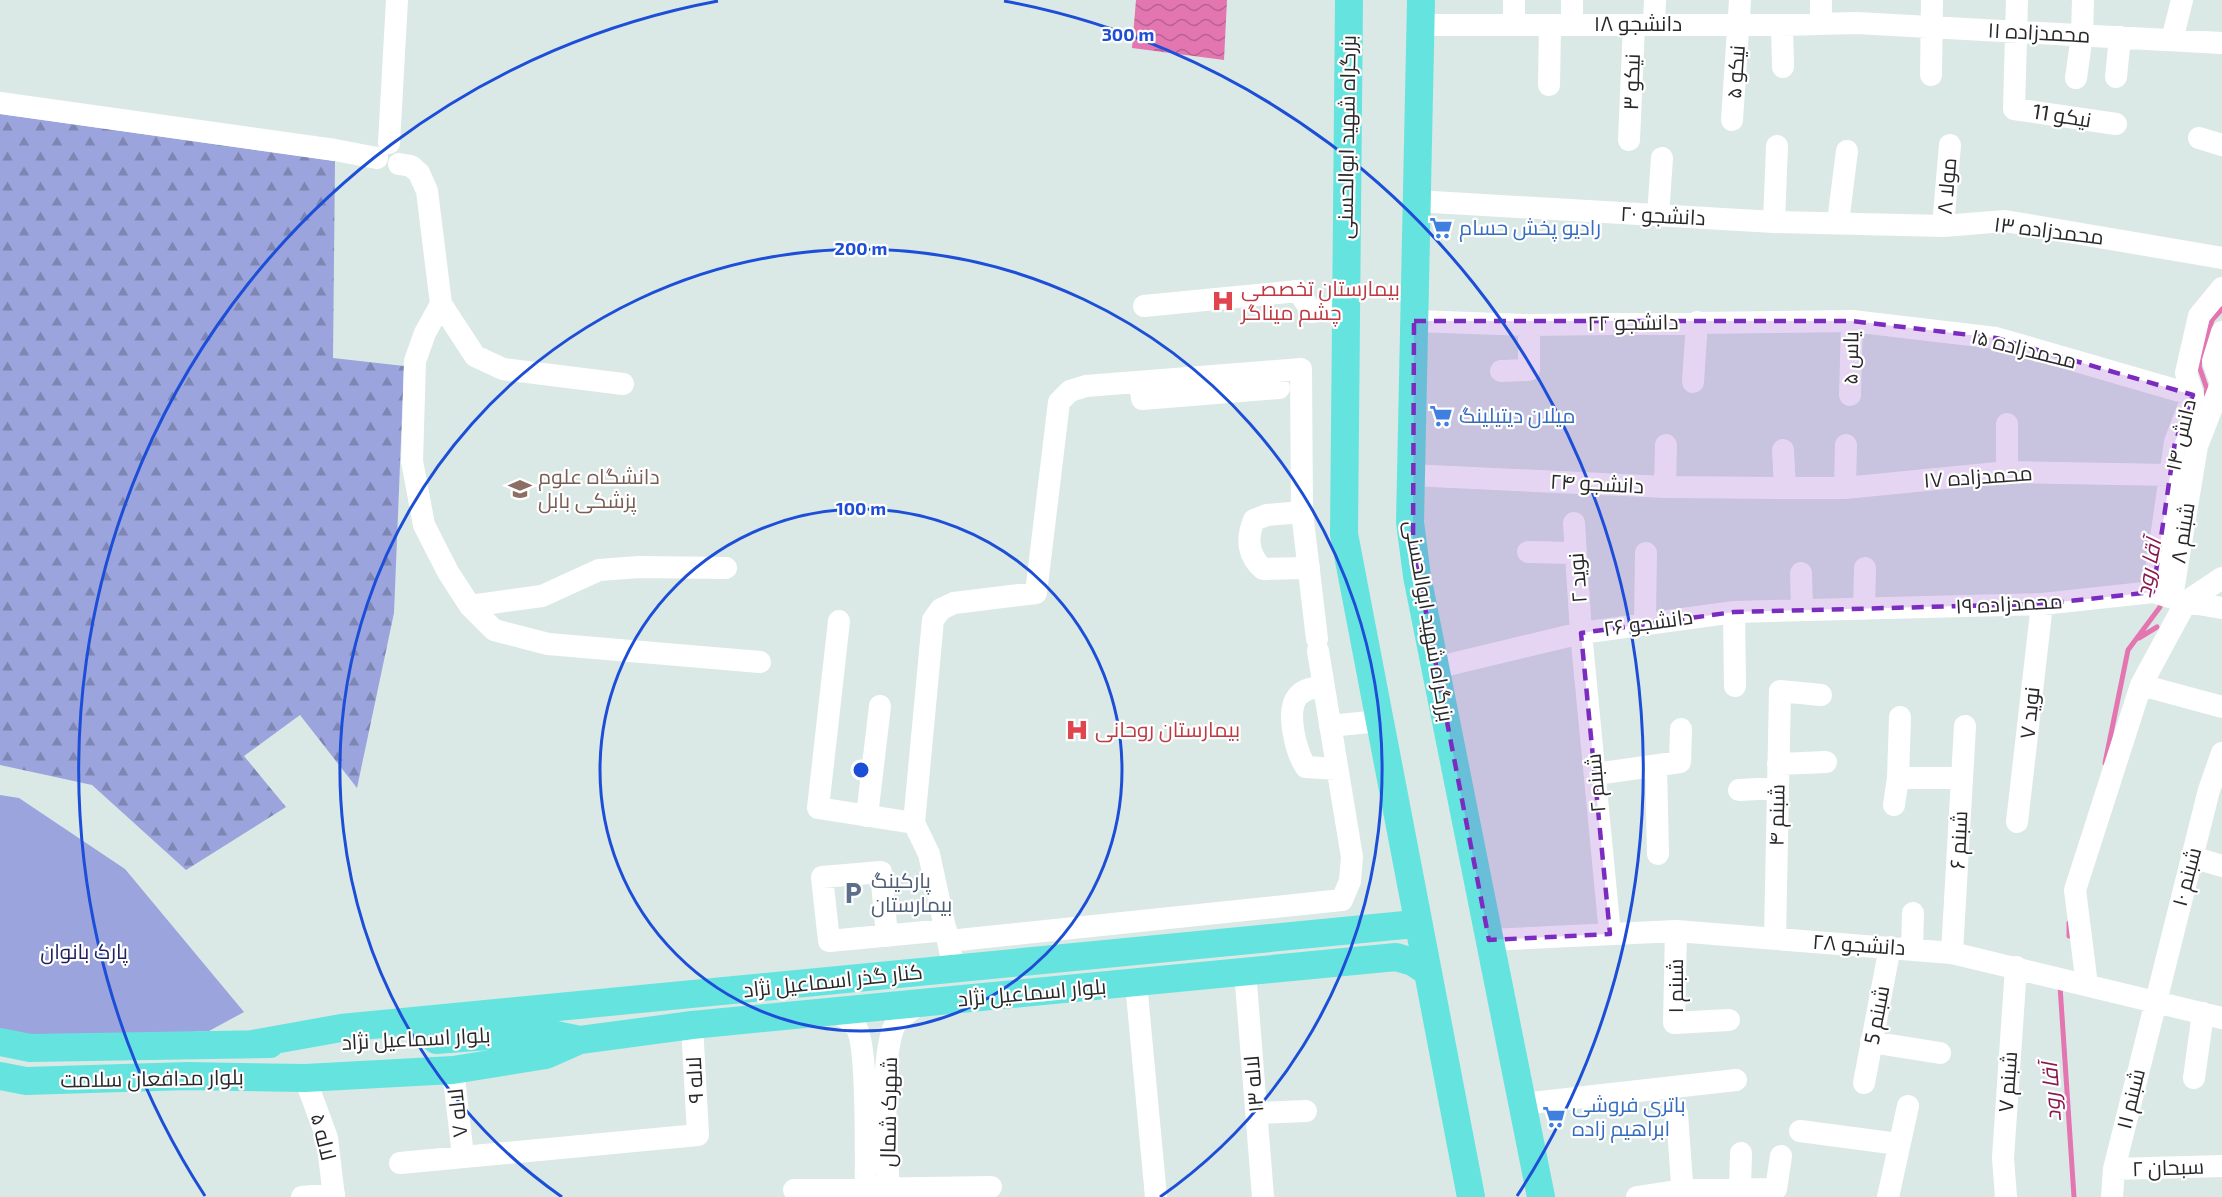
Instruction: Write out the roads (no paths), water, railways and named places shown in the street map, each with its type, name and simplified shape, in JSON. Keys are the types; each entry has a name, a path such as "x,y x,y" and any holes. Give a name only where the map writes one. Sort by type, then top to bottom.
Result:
{"main road":[{"name":"بزرگراه شهید ابوالحسنی","path":"1349,0 1344,534 1471,1197"},
{"name":"بزرگراه شهید ابوالحسنی","path":"1421,12 1410,475 1413,545 1435,668 1541,1197"},
{"path":"1409,874 1415,924 1413,934 1396,957 1413,962 1428,972"},
{"name":"کنار گذر اسماعیل نژاد","path":"252,1044 341,1028 950,947 1415,924"},
{"name":"بلوار اسماعیل نژاد","path":"305,1078 453,1070 546,1055 580,1040 692,1025 1396,957"},
{"name":"بلوار اسماعیل نژاد","path":"252,1044 391,1043 542,1032 580,1040"},
{"name":"بلوار مدافعان سلامت","path":"0,1042 30,1048 252,1044"},
{"name":"بلوار مدافعان سلامت","path":"0,1076 26,1081 188,1076 305,1078"}],"street":[{"path":"397,0 383,167 394,167 399,164 411,166 419,172 427,191 441,304 475,356 503,369 624,384"},
{"path":"1514,0 1514,25"},
{"path":"1549,85 1561,25 1572,0"},
{"name":"نیکو ۳","path":"1629,140 1644,24 1655,0"},
{"name":"نیکو ۵","path":"1732,120 1740,0"},
{"path":"1821,0 1821,24"},
{"path":"1931,75 1932,0"},
{"path":"2017,0 2017,32"},
{"path":"2076,78 2082,35 2083,0"},
{"path":"2172,40 2182,0"},
{"name":"دانشجو ۱۸","path":"1421,12 1514,25 1856,23"},
{"name":"محمدزاده ۱۱","path":"1856,23 2222,43"},
{"path":"1782,25 1783,67"},
{"name":"نیکو 11","path":"2017,32 2014,109 2116,124"},
{"path":"2116,77 2120,37"},
{"path":"0,103 335,150 383,150"},
{"path":"2199,138 2222,145"},
{"name":"مولا ۸","path":"1943,226 1950,145"},
{"path":"1774,222 1777,146"},
{"path":"1838,222 1847,151"},
{"path":"1658,215 1662,158"},
{"name":"دانشجو ۲۰","path":"1416,201 1774,222 1838,222"},
{"name":"محمدزاده ۱۳","path":"1838,222 1943,226 2005,221 2222,258"},
{"name":"دانش ۱۴","path":"2170,597 2172,475 2175,442 2193,395 2186,373 2199,316 2222,288"},
{"path":"1144,306 1298,291 1312,312 1345,306"},
{"path":"441,304 425,333 415,361 412,461 424,525 448,572 470,606 494,630 548,644 760,662"},
{"name":"دانشجو ۲۲","path":"1414,321 1529,325 1852,321"},
{"name":"محمدزاده ۱۵","path":"1852,321 1996,338 2193,395"},
{"name":"یاس ۵","path":"1850,395 1852,321"},
{"path":"1693,382 1697,322"},
{"path":"1501,371 1529,370 1529,325"},
{"name":"شبنم ۸","path":"2170,597 2197,446 2221,384 2213,361 2222,332"},
{"path":"887,936 950,947 1342,900 1350,881 1352,857 1317,645 1302,512 1301,369 1086,386 1070,391 1059,402 1036,593 954,603 941,609 933,620 914,823 929,854 950,947"},
{"path":"1140,382 1142,399 1279,388"},
{"path":"2007,424 2007,471"},
{"path":"1665,487 1666,445"},
{"path":"1845,488 1846,445"},
{"path":"1784,450 1785,488"},
{"name":"محمدزاده ۱۷","path":"1785,488 1845,488 2007,471 2172,475"},
{"name":"دانشجو ۲۴","path":"1410,475 1665,487 1785,488"},
{"path":"1302,512 1267,515 1254,520 1249,543 1253,560 1263,569 1309,568"},
{"name":"نوید ۲","path":"1574,523 1581,633"},
{"path":"1528,552 1576,553"},
{"path":"1645,622 1646,553"},
{"path":"470,606 542,596 599,570 639,567 726,568"},
{"path":"1864,609 1865,568"},
{"path":"1801,573 1802,610"},
{"path":"2170,597 2222,578"},
{"path":"2170,597 2222,608"},
{"path":"2088,985 2075,890 2170,597"},
{"name":"محمدزاده ۱۹","path":"1864,609 2042,604 2170,597"},
{"name":"نوید ۷","path":"2018,822 2042,604"},
{"name":"دانشجو ۲۶","path":"1435,668 1581,633 1645,622 1734,612 1864,609"},
{"path":"1734,612 1735,686"},
{"path":"839,621 818,808 914,823"},
{"name":"شبنم ۲","path":"1581,633 1610,934"},
{"path":"2141,686 2222,707"},
{"path":"1324,687 1307,689 1296,697 1292,714 1295,735 1299,757 1306,767 1337,769"},
{"name":"شبنم ۴","path":"1775,938 1780,691 1821,695"},
{"path":"867,816 880,706"},
{"path":"1894,805 1899,778 1900,717"},
{"path":"1330,726 1379,721"},
{"name":"شبنم ۶","path":"1952,953 1965,726"},
{"path":"1596,774 1680,762 1681,729"},
{"name":"شبنم ۱۰","path":"2154,1002 2192,857 2216,792 2222,753"},
{"path":"1778,764 1826,762"},
{"path":"1656,766 1658,854"},
{"path":"1899,778 1962,778"},
{"path":"1739,790 1778,788"},
{"path":"2192,857 2222,866"},
{"name":"شبنم 5","path":"1864,1083 1871,1042 1913,913"},
{"name":"دانشجو ۲۸","path":"1489,940 1676,931 1952,953 2213,1016"},
{"name":"شبنم ۱","path":"1676,931 1674,1023 1729,1020"},
{"name":"شبنم ۷","path":"2006,1197 2003,1158 2016,967"},
{"name":"لاله ۱۳","path":"1245,970 1263,1197"},
{"path":"1136,983 1156,1197"},
{"name":"شبنم ۱۱","path":"2112,1197 2114,1169 2154,1002"},
{"name":"شهرک شمال","path":"875,1089 893,1030 902,1018 919,1004"},
{"name":"شهرک شمال","path":"834,1011 858,1029 875,1089 877,1191"},
{"path":"2194,1078 2213,1016"},
{"name":"لاله ۹","path":"463,1156 698,1135 692,1025"},
{"path":"1871,1042 1940,1053"},
{"name":"لاله ۷","path":"453,1070 463,1156"},
{"name":"لاله ۵","path":"305,1078 327,1138 334,1196"},
{"path":"1522,1104 1736,1080"},
{"path":"1888,1197 1908,1106"},
{"path":"1257,1113 1306,1111"},
{"path":"1677,1114 1683,1193"},
{"path":"1800,1131 1899,1144"},
{"path":"1740,1189 1741,1153"},
{"path":"400,1163 463,1156"},
{"path":"1637,1197 1740,1189 1776,1189 1781,1156"},
{"name":"سبحان ۲","path":"2114,1169 2222,1166"},
{"path":"794,1190 877,1191 991,1187"},
{"path":"302,1197 334,1196"}],"water":[{"path":"1136,0 1227,0 1224,60 1132,48"}],"waterway":[{"name":"آقا رود","path":"2206,394 2207,389 2199,366 2212,320 2222,309"},
{"name":"آقا رود","path":"2105,763 2128,650 2160,607 2161,599"},
{"path":"2139,638 2157,627"},
{"name":"آقا رود","path":"2069,923 2069,936"},
{"name":"آقا رود","path":"2060,986 2074,1197"}],"place":[{"name":"رادیو پخش حسام","path":"1441,228"},
{"name":"بیمارستان تخصصی چشم میناگر","path":"1223,301"},
{"name":"میلان دیتیلینگ","path":"1441,416"},
{"name":"دانشگاه علوم پزشکی بابل","path":"520,489"},
{"name":"بیمارستان روحانی","path":"1077,730"},
{"name":"پارکینگ بیمارستان","path":"853,893"},
{"name":"باتری فروشی ابراهیم زاده","path":"1554,1117"}],"park label":[{"name":"پارک بانوان","path":"84,952"}]}
